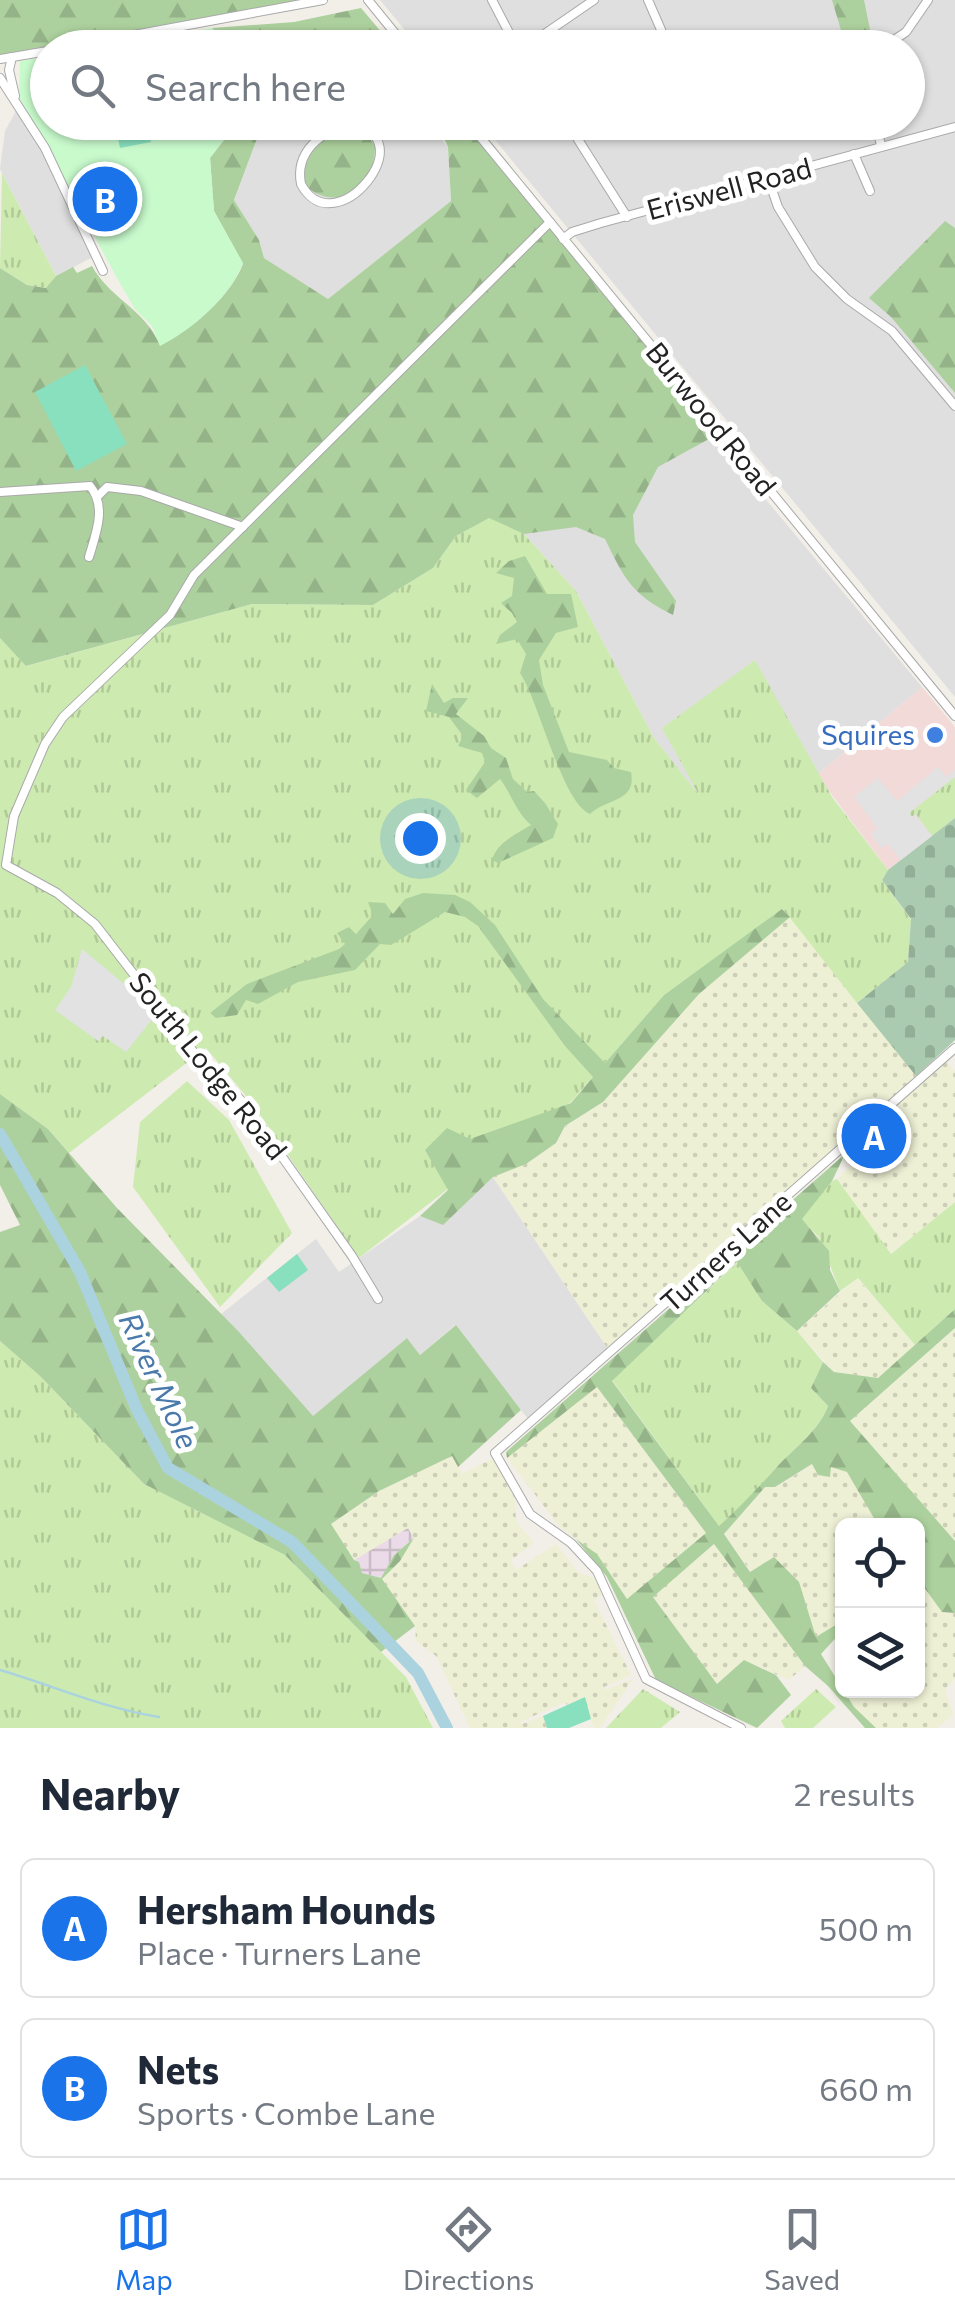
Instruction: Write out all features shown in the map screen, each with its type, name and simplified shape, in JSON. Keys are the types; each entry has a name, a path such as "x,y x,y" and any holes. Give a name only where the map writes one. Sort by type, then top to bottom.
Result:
{"street":[{"path":"162,30 324,0"},
{"path":"368,0 392,30"},
{"path":"492,0 510,30"},
{"path":"548,30 594,0"},
{"path":"648,0 661,30"},
{"path":"907,30 928,0"},
{"path":"0,59 30,54"},
{"path":"12,57 10,70 16,101"},
{"path":"0,78 30,125"},
{"name":"Eriswell Road","path":"925,135 955,127"},
{"path":"39,140 103,272"},
{"path":"318,140 300,165 299,178 310,197 326,202 356,193 376,169 379,148 376,140"},
{"name":"Burwood Road","path":"483,140 955,716"},
{"path":"578,140 627,217"},
{"path":"880,140 881,146"},
{"name":"Eriswell Road","path":"564,239 575,231 904,140"},
{"path":"854,154 870,191"},
{"path":"768,178 778,207 815,267 846,299 892,332 955,406"},
{"path":"0,492 90,486 141,491 243,527 550,222"},
{"path":"89,556 100,516 98,496 90,486"},
{"path":"98,496 107,487"},
{"name":"South Lodge Road","path":"243,527 194,576 170,615 63,717 45,744 14,816 6,865 57,893 94,924 209,1072 228,1086 258,1121 378,1299"},
{"name":"Turners Lane","path":"741,1728 646,1680 596,1570 570,1543 530,1514 495,1453 955,1048"}],"shaded area":[{"path":"380,0 955,0 955,697 495,140 925,140 925,30 405,30"},
{"path":"16,111 30,132 30,140 35,140 45,155 93,257 56,276 0,169 5,131"},
{"path":"256,140 442,140 448,147 451,201 328,299 264,258 259,240 234,200"},
{"path":"713,436 922,687 817,775 705,803 654,738 576,591 524,534"},
{"path":"922,687 955,727 955,818 888,870 817,775"},
{"path":"938,767 946,777 955,769 955,777 909,813 912,817 915,814 932,836 901,860 888,844 881,848 871,834 877,828 854,797 878,778 897,801"},
{"path":"82,949 158,1012 126,1052 103,1036 98,1041 55,1010 71,987"},
{"path":"493,1177 608,1349 528,1419 455,1325 420,1355 407,1338 313,1417 221,1314 316,1239 339,1272 420,1216 443,1224"},
{"path":"408,1527 414,1538 394,1555 381,1578 362,1573 354,1560"}],"green space":[{"path":"0,0 302,0 137,30 30,30 30,50 0,55"},
{"path":"832,0 864,0 870,30 841,30"},
{"path":"361,8 380,30 212,28 294,22"},
{"path":"30,60 30,117 19,97 20,61"},
{"path":"42,140 224,140 210,158 214,211 243,263 229,288 209,311 160,346 152,326 135,309"},
{"path":"118,140 151,140 151,142 120,148"},
{"path":"224,140 256,140 234,200 259,240 264,258 328,299 451,201 445,140 478,140 718,434 658,467 633,515 635,542 676,601 673,615 631,584 605,539 576,527 524,534 489,518 456,536 433,568 373,605 252,604 26,666 0,638 0,268 27,285 46,288 56,276 73,267 77,273 92,266 145,322 160,345 172,339 219,300 243,264 214,211 210,158"},
{"path":"323,140 371,140 375,147 368,175 351,193 327,197 315,193 303,183 307,162"},
{"path":"2,173 56,276 47,288 27,285 0,268"},
{"path":"945,221 955,228 955,393 891,317 869,298"},
{"path":"85,365 127,444 76,471 35,392"},
{"path":"489,517 524,534 576,591 654,738 699,795 662,728 755,660 832,797 888,870 882,880 911,920 908,962 857,1003 783,909 664,995 571,1102 533,1123 359,1258 251,1102 206,1048 69,1153 48,1129 0,1094 0,638 27,666 252,604 373,605 433,568 456,536"},
{"path":"525,556 547,594 571,594 578,627 556,633 539,660 543,685 569,752 607,760 614,768 631,772 630,789 590,814 570,791 520,673 526,654 517,639 496,644 500,635 517,622 501,603 512,596 514,578 496,573 509,561"},
{"path":"432,684 444,703 453,698 468,698 456,714 506,758 513,779 545,803 558,824 553,838 498,863 492,860 503,843 531,825 500,779 477,798 466,790 485,762 482,753 458,746 463,736 449,717 426,711"},
{"path":"955,777 955,818 932,836 916,814 911,817 909,813"},
{"path":"955,818 955,1040 916,1076 857,1003 908,962 911,919 882,880 888,870"},
{"path":"423,893 455,895 470,902 495,925 543,999 605,1063 664,995 782,909 790,917 699,994 603,1102 565,1126 556,1143 526,1164 493,1177 443,1225 420,1216 448,1190 425,1150 447,1128 470,1139 571,1103 593,1077 565,1046 478,926 465,917 445,912 391,945 380,944 355,970 298,982 258,1004 246,1000 237,1015 216,1018 210,1013 247,984 339,949 345,944 337,933 349,927 356,934 373,915 368,902 385,903 393,914 405,899"},
{"path":"790,917 916,1076 608,1349 493,1177 527,1163 556,1143 565,1127 603,1102 699,994"},
{"path":"946,1061 955,1071 955,1202 890,1254 837,1179 856,1161 858,1140"},
{"path":"187,1081 229,1120 292,1233 220,1307 133,1187 140,1122"},
{"path":"0,1094 48,1129 313,1416 407,1338 420,1355 456,1325 521,1410 458,1467 452,1456 379,1491 331,1524 359,1562 362,1573 381,1578 394,1555 414,1538 400,1561 382,1579 415,1626 381,1652 285,1555 144,1484 40,1376 0,1341 0,1232 20,1225 0,1185"},
{"path":"845,1154 832,1181 802,1219 829,1251 830,1270 840,1291 797,1331 762,1301 737,1262 612,1381 719,1526 819,1423 828,1406 811,1388 823,1362 834,1372 878,1378 955,1309 955,1328 850,1421 955,1541 955,1613 942,1612 925,1589 925,1518 874,1518 847,1472 831,1467 830,1477 818,1475 812,1464 775,1487 765,1487 724,1534 750,1572 774,1557 799,1582 816,1637 835,1625 835,1639 821,1654 835,1676 835,1694 805,1666 714,1544 653,1597 717,1684 744,1660 776,1675 791,1695 757,1728 656,1680 607,1577 576,1539 597,1554 627,1599 706,1533 597,1387 507,1458 506,1452"},
{"path":"837,1179 891,1254 955,1202 955,1309 915,1345 858,1278 840,1291 819,1237 801,1219"},
{"path":"297,1254 308,1270 279,1292 267,1278"},
{"path":"738,1262 762,1301 797,1331 823,1362 811,1388 828,1406 812,1431 719,1526 612,1380"},
{"path":"857,1278 915,1345 878,1378 834,1372 797,1331"},
{"path":"955,1328 955,1541 850,1421"},
{"path":"0,1341 40,1376 144,1484 285,1555 406,1677 433,1728 0,1728"},
{"path":"597,1387 706,1533 627,1599 597,1555 560,1527 507,1458"},
{"path":"453,1455 462,1474 493,1458 515,1498 516,1521 534,1543 511,1560 516,1570 556,1544 578,1572 596,1579 602,1595 594,1600 631,1675 604,1690 633,1679 600,1728 594,1728 584,1698 520,1722 543,1716 547,1728 470,1728 436,1656 416,1641 415,1626 381,1578 414,1539 408,1528 354,1560 330,1524 379,1491"},
{"path":"813,1464 818,1475 830,1477 831,1466 848,1472 874,1518 835,1518 835,1626 816,1638 751,1572 724,1534 765,1487 776,1487"},
{"path":"715,1544 805,1666 789,1680 744,1660 717,1685 653,1596"},
{"path":"925,1589 942,1612 955,1613 955,1679 945,1689 953,1715 937,1728 876,1728 848,1698 925,1698"},
{"path":"643,1689 680,1712 661,1728 606,1728"},
{"path":"816,1689 836,1707 813,1728 785,1728 781,1721"},
{"path":"585,1697 591,1719 569,1728 547,1728 543,1716"},
{"path":"839,1698 848,1698 876,1728 865,1728"}],"waterway":[{"name":"River Mole","path":"0,1134 80,1272 137,1410 168,1468 292,1542 418,1673 447,1728"},
{"path":"0,1670 159,1717"}],"place":[{"name":"Nets","path":"105,199"},
{"name":"Squires","path":"935,735"},
{"name":"Hersham Hounds","path":"874,1136"}]}
